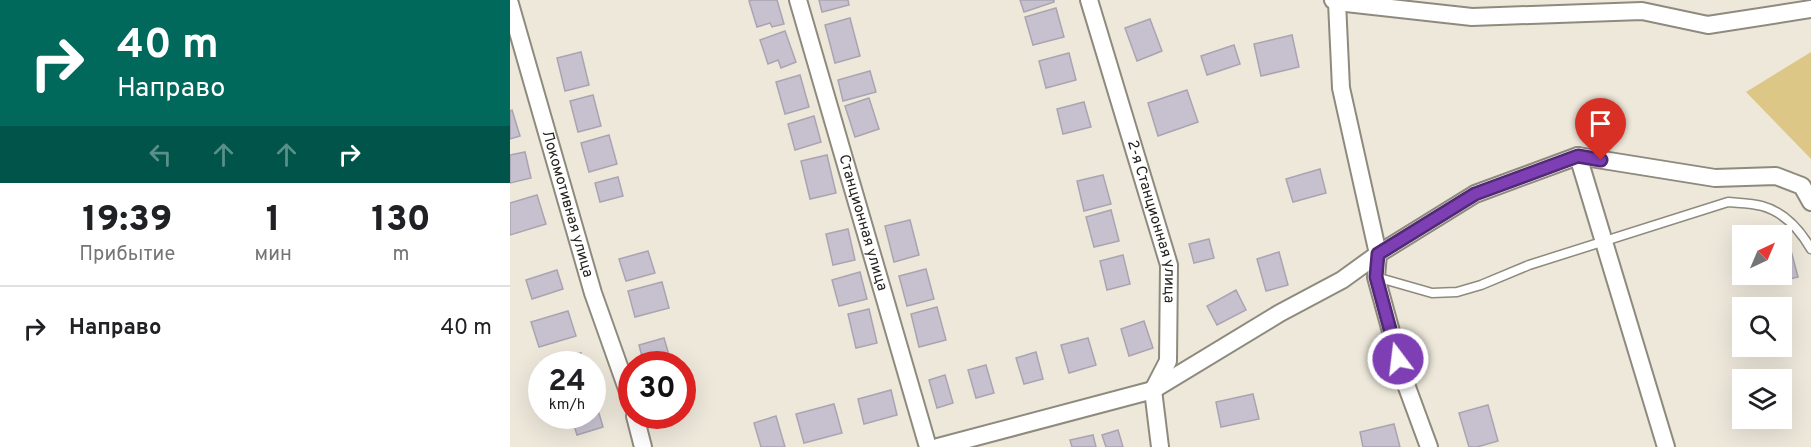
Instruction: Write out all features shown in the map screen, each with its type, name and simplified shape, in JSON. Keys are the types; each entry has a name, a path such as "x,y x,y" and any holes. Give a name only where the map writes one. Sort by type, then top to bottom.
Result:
{"street":[{"name":"Станционная улица","path":"798,0 928,447"},
{"name":"2-я Станционная улица","path":"1089,0 1169,265 1168,361 1154,390"},
{"path":"1429,447 1404,379 1376,277 1378,254 1341,88 1335,1 1472,17 1642,11 1708,25 1811,9"},
{"name":"Локомотивная улица","path":"510,4 592,293 618,365"},
{"path":"938,447 1154,390 1280,313 1342,280 1378,254 1475,194 1578,156 1715,178 1776,176 1802,186 1811,202"},
{"path":"1578,156 1666,447"},
{"path":"1154,390 1160,447"},
{"path":"638,429 643,447"}],"lane":[{"path":"1376,277 1432,292 1457,292 1604,240 1728,202 1762,206 1790,220 1811,249"}],"shaded area":[{"path":"1811,52 1811,159 1746,92"}],"building":[{"path":"777,0 784,24 772,27 770,23 757,27 749,1"},
{"path":"819,0 848,0 849,5 822,12"},
{"path":"1020,0 1054,0 1054,2 1024,12"},
{"path":"1056,8 1064,37 1033,45 1025,17"},
{"path":"850,18 860,56 835,63 825,25"},
{"path":"1150,19 1162,51 1137,61 1125,28"},
{"path":"785,31 796,62 781,68 778,60 768,64 760,40"},
{"path":"1292,35 1299,67 1261,76 1254,44"},
{"path":"1234,45 1240,64 1207,75 1201,56"},
{"path":"581,52 589,85 565,91 557,58"},
{"path":"1069,53 1076,80 1046,88 1039,61"},
{"path":"870,71 876,92 843,101 838,80"},
{"path":"800,75 809,107 785,114 776,82"},
{"path":"1187,90 1198,122 1158,136 1148,103"},
{"path":"593,95 601,126 578,132 570,101"},
{"path":"869,98 879,129 855,137 845,106"},
{"path":"1084,102 1091,127 1063,134 1057,109"},
{"path":"512,110 520,136 510,139 510,111"},
{"path":"814,116 821,142 795,150 788,124"},
{"path":"609,135 617,164 589,172 581,143"},
{"path":"525,152 531,178 510,183 510,155"},
{"path":"827,155 836,193 810,199 801,161"},
{"path":"1320,169 1326,193 1293,202 1286,179"},
{"path":"1103,175 1111,204 1084,211 1077,181"},
{"path":"618,177 623,196 600,202 595,183"},
{"path":"537,195 546,224 510,235 510,203"},
{"path":"1111,210 1119,241 1094,247 1086,217"},
{"path":"910,220 919,255 894,262 885,226"},
{"path":"848,229 855,260 833,265 826,234"},
{"path":"1209,239 1214,258 1194,263 1189,244"},
{"path":"648,251 655,273 626,281 619,259"},
{"path":"1279,252 1288,285 1266,291 1257,259"},
{"path":"1792,254 1798,277 1792,278"},
{"path":"1123,255 1130,284 1107,290 1100,261"},
{"path":"926,269 934,299 907,306 899,276"},
{"path":"557,270 563,289 532,299 526,280"},
{"path":"860,272 867,299 839,306 832,280"},
{"path":"662,282 669,308 635,317 628,291"},
{"path":"1236,290 1246,310 1217,325 1207,306"},
{"path":"937,307 946,340 919,347 911,314"},
{"path":"869,309 877,343 856,348 848,314"},
{"path":"568,311 576,336 539,347 531,322"},
{"path":"1144,321 1153,348 1129,356 1121,329"},
{"path":"664,338 668,351 641,351 639,345"},
{"path":"1088,338 1096,365 1069,373 1061,345"},
{"path":"1036,352 1043,379 1024,384 1016,358"},
{"path":"986,365 994,393 976,398 968,370"},
{"path":"945,375 953,403 937,408 929,380"},
{"path":"891,390 897,415 864,424 858,399"},
{"path":"1253,394 1259,419 1221,427 1216,402"},
{"path":"834,404 842,433 804,443 796,414"},
{"path":"1488,405 1498,441 1469,447 1459,413"},
{"path":"776,416 785,447 761,447 754,423"},
{"path":"1394,424 1400,447 1363,447 1360,432"},
{"path":"575,429 596,429 577,435"},
{"path":"1118,430 1123,447 1106,447 1102,435"},
{"path":"1093,435 1096,447 1072,447 1070,440"}],"route":[{"path":"1398,359 1376,277 1378,254 1475,194 1578,156 1601,160"}]}
